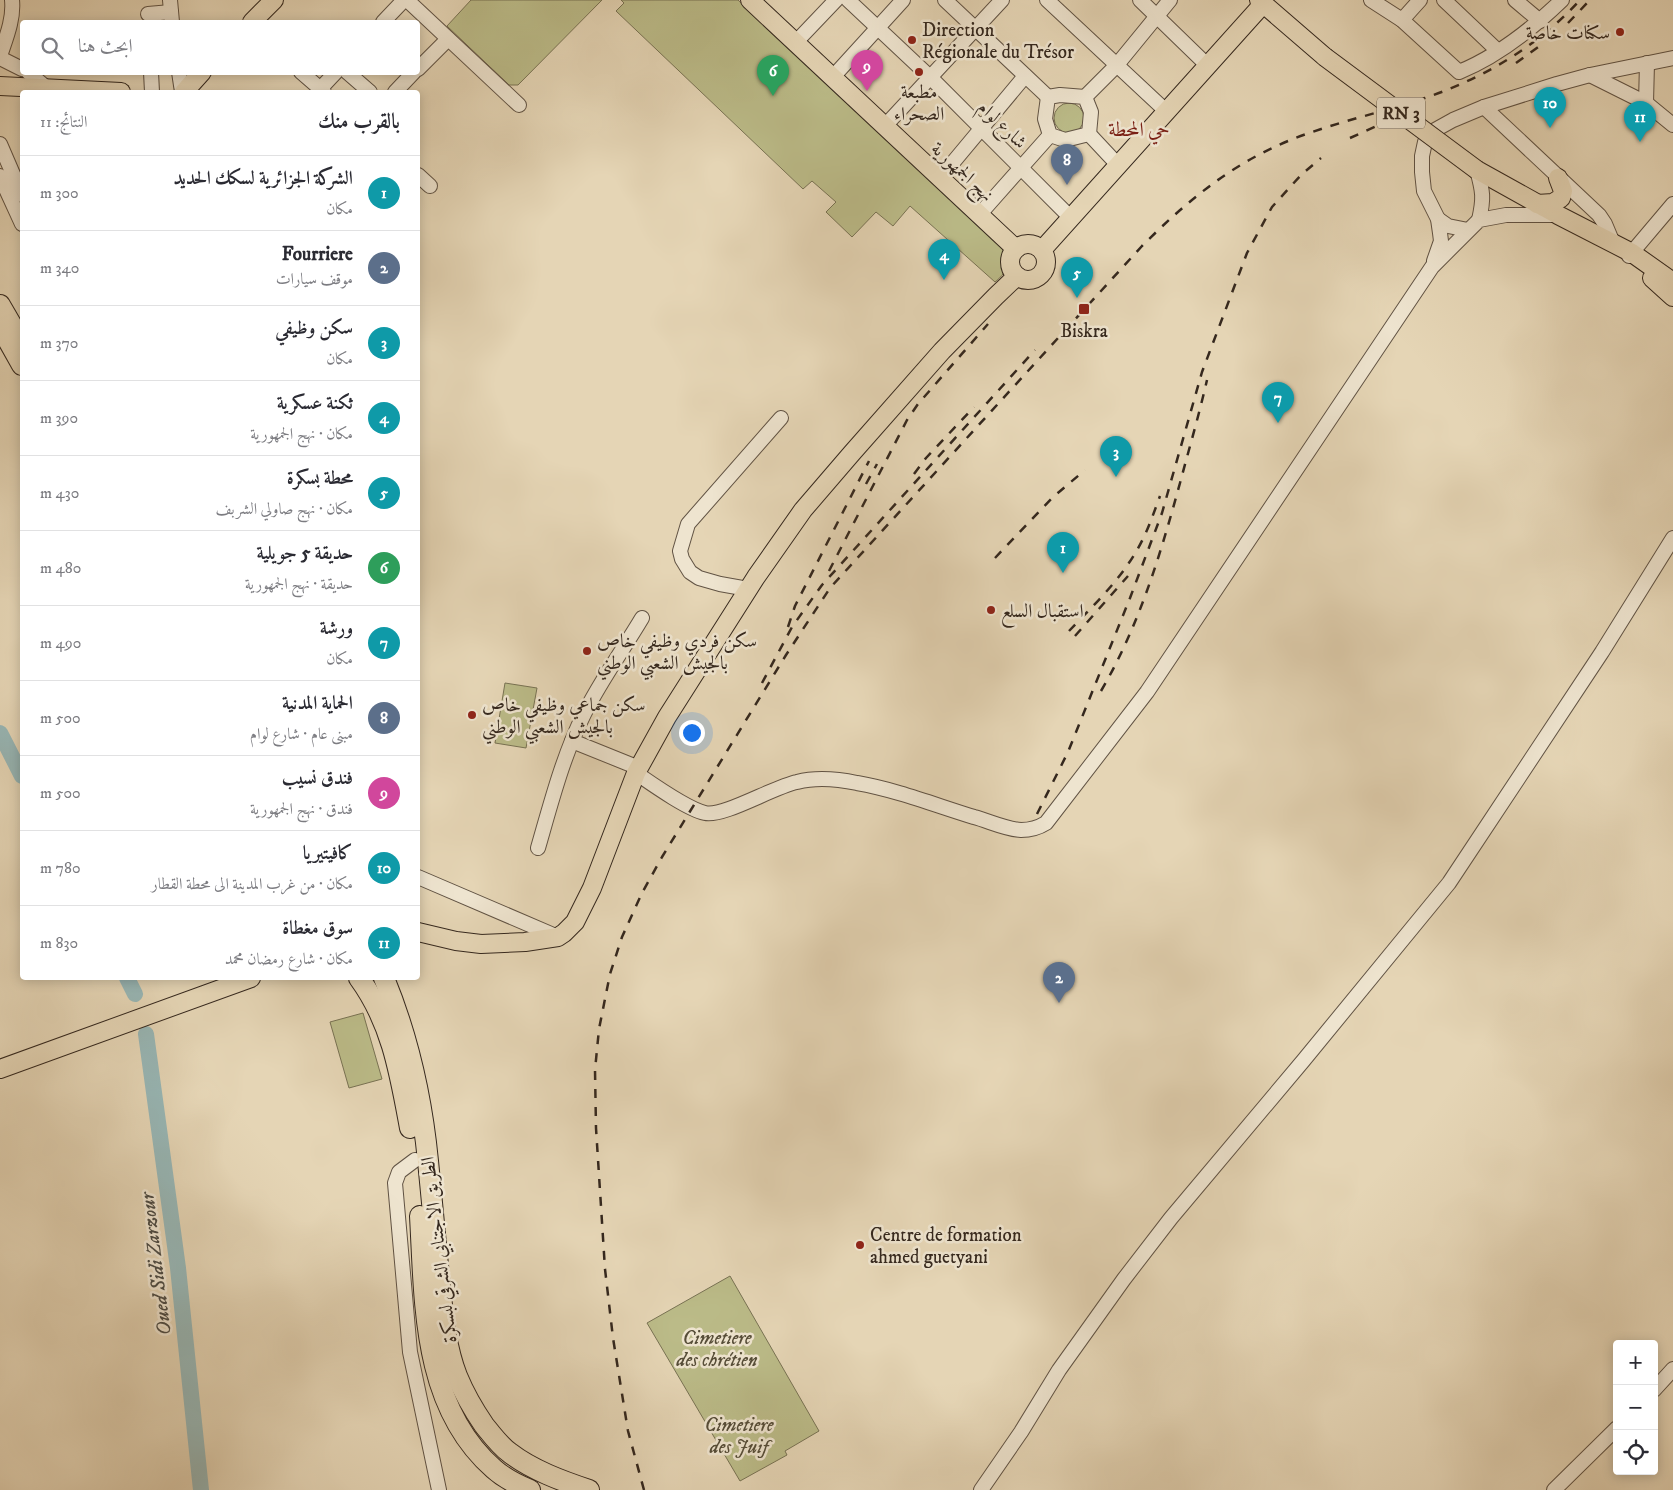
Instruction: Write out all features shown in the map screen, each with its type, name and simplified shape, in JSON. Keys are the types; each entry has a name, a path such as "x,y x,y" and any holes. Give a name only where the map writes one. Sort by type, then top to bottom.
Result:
{"highway":[{"path":"0,305 20,340"},
{"path":"0,326 20,361"},
{"name":"الطريق الاجتنابي الشرقي لبسكرة","path":"361,980 385,1024 395,1051 415,1160 426,1320 431,1350 444,1394 459,1427 474,1449 495,1470 530,1490"},
{"name":"الطريق الاجتنابي الشرقي لبسكرة","path":"385,980 396,1008 417,1087 428,1160 444,1319 448,1346 456,1374 466,1397 478,1416 509,1453 530,1466 589,1490"}],"main road":[{"path":"254,20 274,0"},
{"path":"1042,250 1208,66 1261,2"},
{"name":"RN 3","path":"1261,2 1325,57 1477,170 1624,250 1668,277 1673,297"},
{"name":"نهج الجمهورية","path":"758,3 795,43 1016,249"},
{"path":"185,90 199,75"},
{"path":"0,86 72,90"},
{"path":"1537,204 1553,203 1561,198 1562,191 1558,178"},
{"path":"1026,244 1042,250 1045,255 1046,267 1039,276 1028,280 1018,276 1011,266 1010,260 1016,249 1026,244"},
{"path":"420,933 481,944 510,943 547,940 564,933 575,922 584,905 638,770 667,717 748,589 803,510 942,351 1018,276"},
{"path":"0,1059 218,980"},
{"path":"0,1069 245,980"}],"street":[{"path":"12,0 13,7 9,27 0,57 20,68"},
{"path":"385,20 405,0 519,105"},
{"path":"795,43 836,0"},
{"name":"شارع لوام","path":"848,0 930,78 1071,218"},
{"path":"832,78 903,0"},
{"path":"945,0 1048,97 1067,95 1085,97"},
{"path":"884,127 1002,0"},
{"path":"1047,0 1166,111"},
{"path":"1140,0 1208,66"},
{"path":"1085,97 1116,66 1170,0"},
{"path":"1371,0 1402,20 1459,72 1474,66 1498,51 1540,21 1562,0"},
{"path":"1402,20 1420,0"},
{"path":"1444,0 1498,51"},
{"path":"1515,0 1540,21"},
{"path":"148,12 171,11"},
{"path":"420,67 448,40"},
{"path":"1432,267 1441,241 1438,220 1424,191 1422,156 1425,142 1435,130 1484,107 1590,75 1673,58"},
{"path":"1646,103 1647,63"},
{"path":"32,75 48,89"},
{"path":"151,75 152,90"},
{"path":"180,75 183,90"},
{"path":"304,75 321,90"},
{"path":"323,90 334,75"},
{"path":"350,75 368,90"},
{"path":"397,90 411,75"},
{"path":"1590,75 1646,103 1673,125"},
{"path":"940,178 1025,76"},
{"path":"1048,97 1044,119 1050,135"},
{"path":"1085,97 1091,112 1089,134 1118,165"},
{"path":"1484,107 1599,215 1624,250 1673,204"},
{"path":"1050,135 1065,140 1089,134"},
{"path":"979,215 1050,135"},
{"path":"0,144 20,190"},
{"path":"1477,170 1483,191 1483,204 1479,220"},
{"path":"0,176 20,219"},
{"path":"420,177 430,186"},
{"path":"572,741 638,770 692,808 706,814 725,811 779,787 797,782 831,780 856,782 883,789 1021,830 1036,829 1046,824 1147,692 1432,267 1479,220 1506,215 1558,215"},
{"path":"1438,220 1448,226 1468,230"},
{"path":"748,589 699,578 690,572 682,559 680,551 688,524 781,418"},
{"path":"980,1490 1021,1432 1059,1370 1124,1279 1171,1218 1303,1061 1448,883 1671,547"},
{"path":"538,848 572,741 597,690 642,618"},
{"path":"420,878 558,936"},
{"path":"510,943 520,934 521,929 518,919"},
{"path":"415,1160 399,1172 395,1183 410,1352 439,1490"},
{"path":"1658,1385 1673,1368"},
{"path":"1554,1490 1615,1430"}],"green space":[{"path":"471,0 602,0 518,85 509,85 447,26"},
{"path":"621,0 738,0 1005,251 1007,265 1002,275 995,282 910,206 893,226 876,212 852,237 826,212 836,202 812,181 803,189 616,11 624,3"},
{"path":"1069,103 1080,107 1084,118 1080,129 1069,133 1058,129 1054,118 1058,107"},
{"path":"505,683 537,688 526,748 495,743"},
{"path":"363,1013 382,1079 349,1088 330,1022"},
{"name":"Cimetiere des chrétien","path":"730,1276 819,1431 785,1451 787,1455 740,1481 647,1323"}],"waterway":[{"name":"Oued Sidi Zarzour","path":"0,733 20,772"},
{"name":"Oued Sidi Zarzour","path":"128,980 135,994"},
{"name":"Oued Sidi Zarzour","path":"146,1034 178,1268 201,1490"}],"railway":[{"path":"644,1490 628,1431 613,1338 605,1269 596,1128 595,1070 599,1029 610,974 622,937 642,893 662,857 786,655 830,588 1142,246 1175,214 1228,173 1247,161 1288,141 1425,98 1468,81 1489,70 1528,46 1564,17 1580,0"},
{"path":"1568,23 1590,0"},
{"path":"1516,63 1545,42"},
{"path":"1350,138 1430,102"},
{"path":"1037,814 1068,752 1162,513 1202,372 1247,253 1272,207 1301,175 1321,158"},
{"path":"829,571 907,420 918,404 988,324"},
{"path":"762,683 792,627 822,585 1035,350"},
{"path":"1101,691 1127,641 1156,564 1207,380"},
{"path":"914,474 926,458 974,407"},
{"path":"788,627 795,606 869,461"},
{"path":"866,484 877,464"},
{"path":"995,558 1052,498 1085,470"},
{"path":"1069,631 1123,572 1144,537 1160,496"},
{"path":"1075,636 1128,576"}],"place":[{"name":"سكنات خاصة","path":"1620,32"},
{"name":"Direction Régionale du Trésor","path":"912,40"},
{"name":"مطبعة الصحراء","path":"919,72"},
{"name":"فندق نسيب","path":"867,91"},
{"name":"حديقة 5 جويلية","path":"773,96"},
{"name":"كافيتيريا","path":"1550,128"},
{"name":"سوق مغطاة","path":"1640,142"},
{"name":"الحماية المدنية","path":"1067,185"},
{"name":"ثكنة عسكرية","path":"944,280"},
{"name":"محطة بسكرة","path":"1077,298"},
{"name":"Biskra","path":"1084,309"},
{"name":"ورشة","path":"1278,423"},
{"name":"سكن وظيفي","path":"1116,477"},
{"name":"الشركة الجزائرية لسكك الحديد","path":"1063,573"},
{"name":"استقبال السلع","path":"991,610"},
{"name":"سكن فردي وظيفي خاص بالجيش الشعبي الوطني","path":"587,651"},
{"name":"سكن جماعي وظيفي خاص بالجيش الشعبي الوطني","path":"472,715"},
{"name":"Fourriere","path":"1059,1003"},
{"name":"Centre de formation ahmed guetyani","path":"860,1245"}],"district":[{"name":"حي المحطة","path":"1139,129"}],"park label":[{"name":"Cimetiere des Juif","path":"739,1435"}]}
